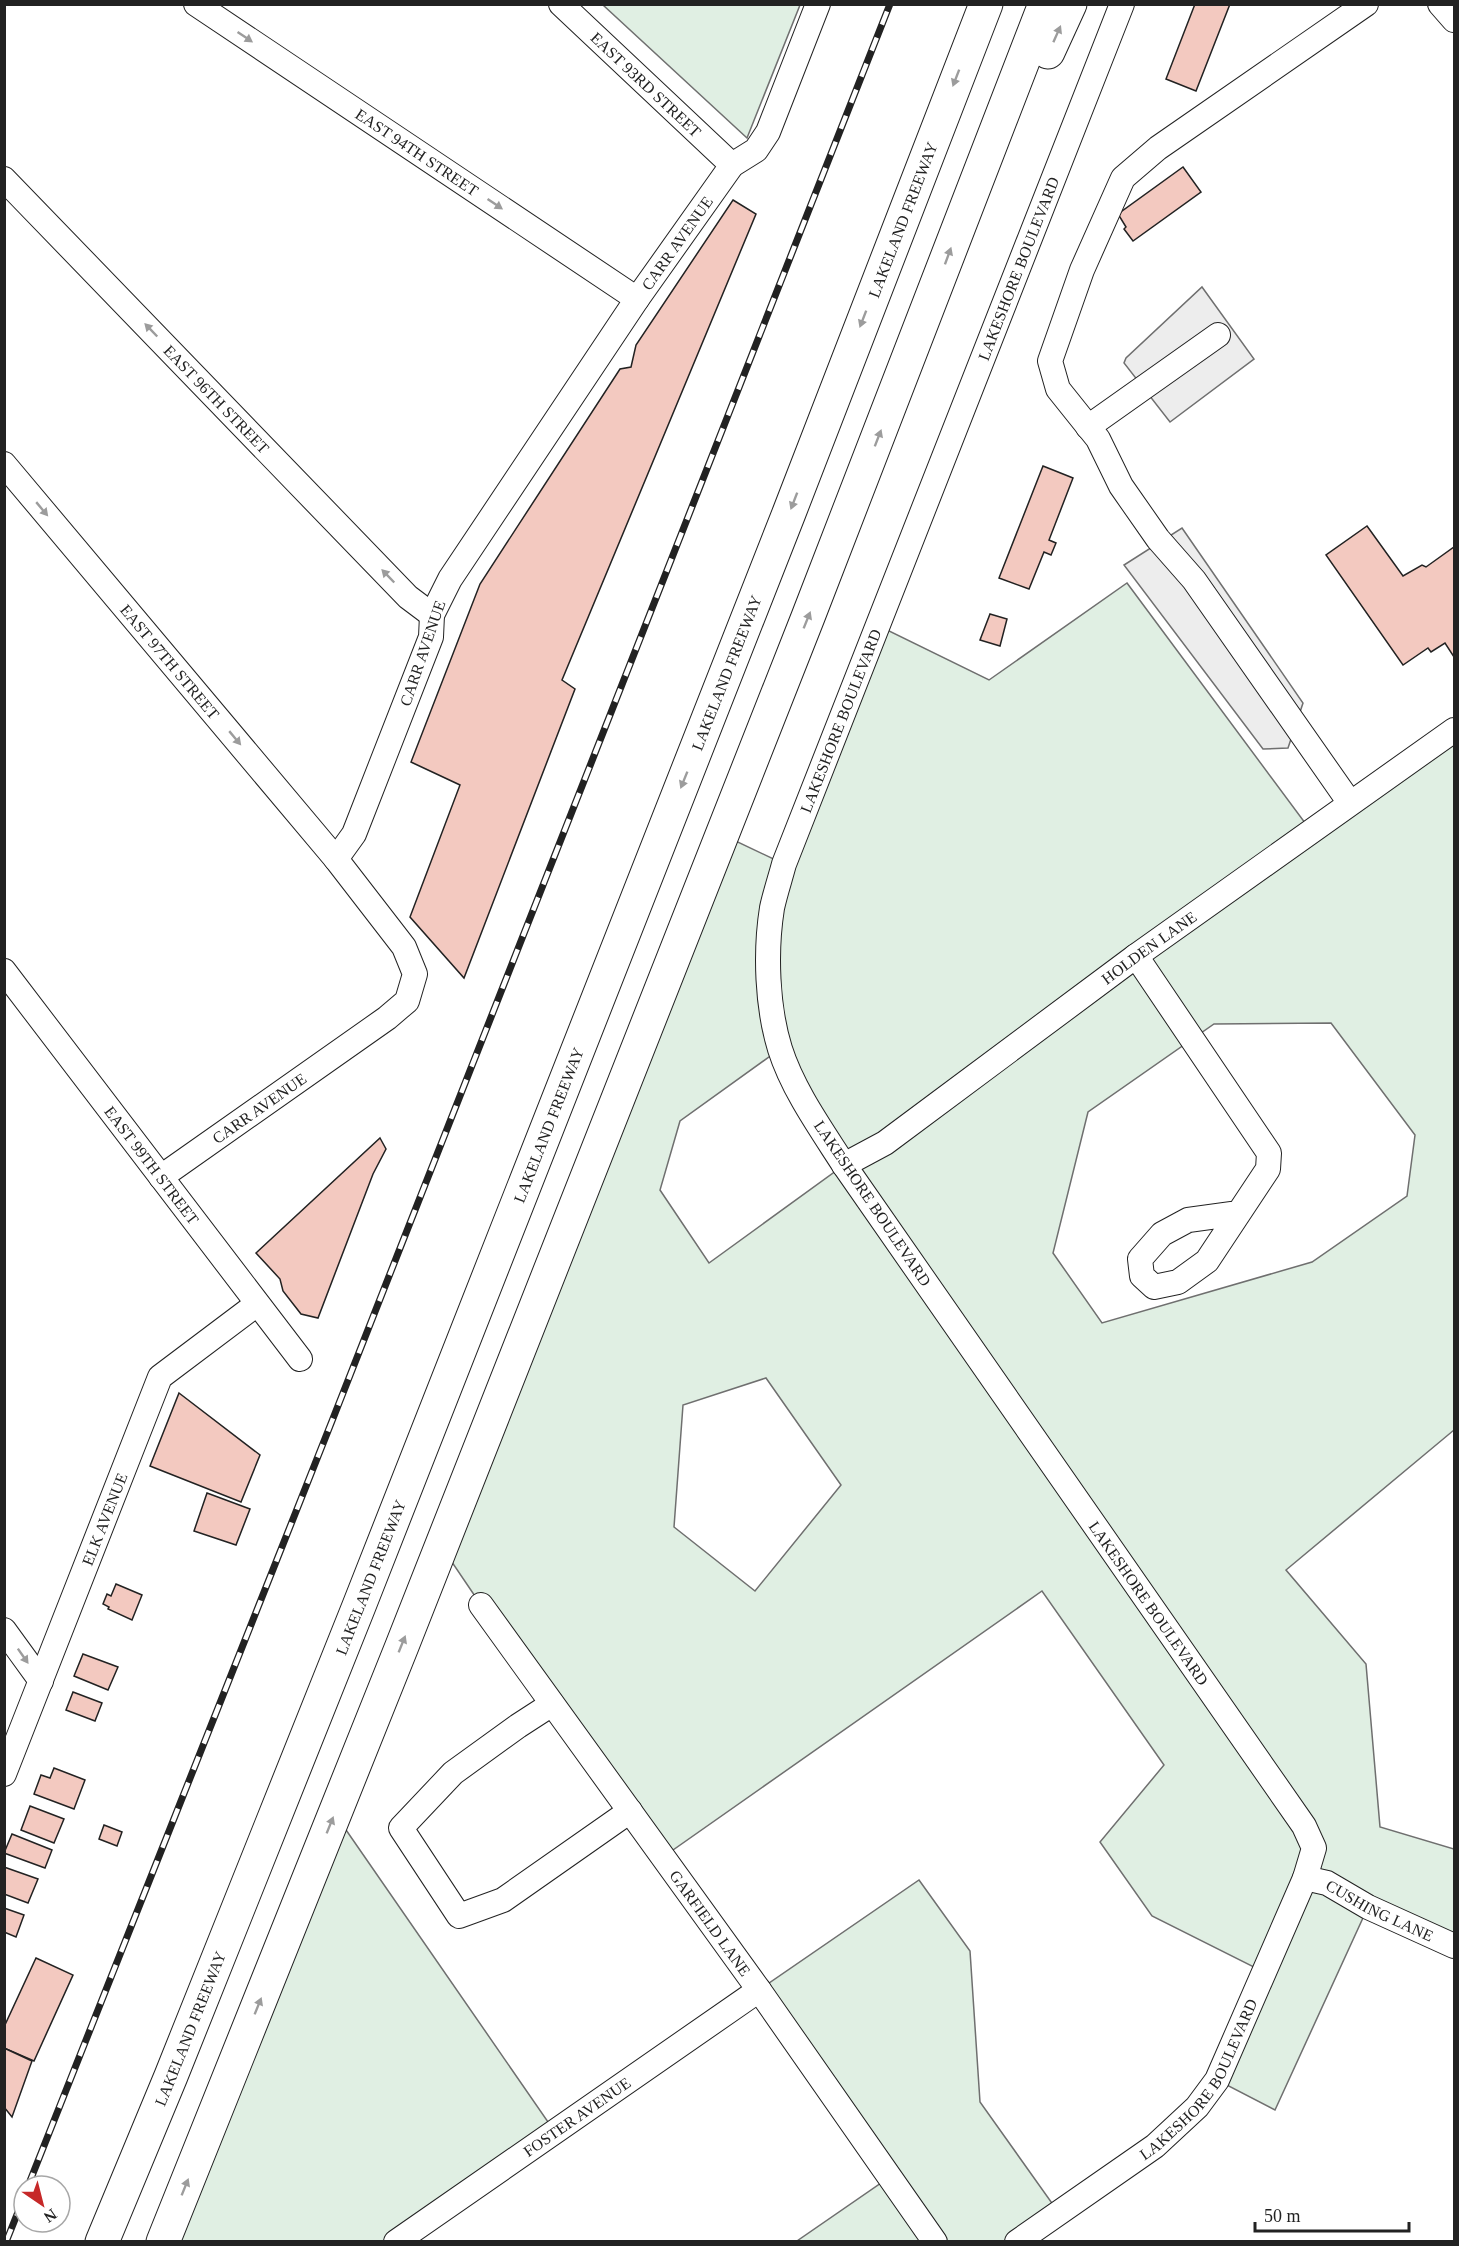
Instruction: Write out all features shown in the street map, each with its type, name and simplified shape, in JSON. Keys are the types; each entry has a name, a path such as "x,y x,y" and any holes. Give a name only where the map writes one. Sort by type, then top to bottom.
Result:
{"highway":[{"path":"163,2241 398,1657 808,617 1045,4"},
{"path":"970,196 1051,48 1070,4"},
{"name":"LAKELAND FREEWAY","path":"102,2241 171,2076 359,1606 789,513 980,14"}],"street":[{"name":"EAST 94TH STREET","path":"196,4 637,299"},
{"name":"EAST 93RD STREET","path":"561,4 732,165"},
{"name":"CARR AVENUE","path":"161,1177 387,1018 407,1001 415,974 404,947 336,859 354,834 367,801 431,637 432,615 450,579 637,299 732,165 756,150 768,132 818,4"},
{"name":"LAKESHORE BOULEVARD","path":"1017,2241 1155,2146 1197,2107 1217,2080 1305,1878 1314,1848 1304,1826 844,1165 801,1095 780,1049 770,1000 768,949 772,907 788,854 1122,4"},
{"path":"1350,803 1194,580 1158,539 1121,486 1098,439 1058,389 1050,361 1082,270 1124,177 1158,148 1366,4"},
{"path":"1440,4 1455,20"},
{"name":"EAST 96TH STREET","path":"4,179 408,597 432,615"},
{"path":"1088,427 1218,335"},
{"name":"EAST 97TH STREET","path":"4,464 336,859"},
{"name":"HOLDEN LANE","path":"844,1165 885,1143 1136,956 1455,730"},
{"path":"1136,956 1269,1153 1268,1169 1239,1213"},
{"name":"EAST 99TH STREET","path":"4,971 300,1359"},
{"name":"ELK AVENUE","path":"4,1774 160,1377 256,1304"},
{"name":"GARFIELD LANE","path":"481,1605 759,1990 935,2241"},
{"path":"4,1630 41,1682"},
{"path":"552,1704 453,1773 401,1828 459,1916 502,1900 630,1811"},
{"name":"CUSHING LANE","path":"1305,1878 1327,1883 1368,1907 1455,1946"},
{"name":"FOSTER AVENUE","path":"396,2241 759,1990"}],"green space":[{"path":"603,5 800,5 747,138"},
{"path":"1127,583 1311,831 1454,730 1454,1430 1286,1570 1366,1664 1380,1827 1454,1849 1454,1946 1368,1907 1275,2110 1217,2080 1264,1972 1152,1916 1100,1842 1164,1765 1042,1591 663,1857 441,1546 721,834 784,864 877,625 989,680","holes":["1331,1023 1415,1135 1407,1196 1312,1262 1102,1323 1053,1253 1088,1112 1214,1024","780,1049 844,1165 709,1263 660,1190 680,1121","766,1378 841,1485 755,1591 674,1527 683,1405"]},
{"path":"335,1814 555,2132 396,2241 163,2242"},
{"path":"919,1880 970,1951 980,2102 1059,2213 1017,2241 797,2241 891,2176 759,1990"}],"shaded area":[{"path":"1202,287 1254,359 1170,422 1124,363 1126,358"},
{"path":"1182,528 1303,703 1288,748 1263,749 1124,565"}],"building":[{"path":"1195,4 1230,4 1196,91 1166,79"},
{"path":"1183,167 1201,192 1133,241 1124,229 1126,227 1118,214"},
{"path":"733,200 756,214 562,680 575,689 464,978 410,917 460,785 411,762 480,584 620,369 631,367 636,345"},
{"path":"1043,466 1073,478 1049,540 1056,543 1051,555 1044,552 1029,589 999,578"},
{"path":"1367,526 1403,576 1422,565 1426,567 1454,547 1454,657 1445,643 1431,652 1428,648 1403,665 1326,555"},
{"path":"990,614 1007,619 1000,646 980,640"},
{"path":"380,1138 386,1149 373,1174 318,1318 301,1314 283,1291 280,1279 256,1253"},
{"path":"179,1393 260,1455 241,1502 150,1466"},
{"path":"207,1493 250,1509 236,1545 194,1531"},
{"path":"116,1584 142,1595 132,1620 108,1609 109,1607 103,1604 107,1594 111,1596"},
{"path":"83,1654 118,1667 108,1690 74,1676"},
{"path":"73,1692 102,1703 95,1721 66,1710"},
{"path":"54,1768 85,1780 74,1809 34,1794 41,1775 50,1778"},
{"path":"30,1806 64,1819 54,1843 21,1830"},
{"path":"104,1825 122,1832 117,1846 99,1839"},
{"path":"12,1834 52,1850 45,1868 4,1853"},
{"path":"4,1867 38,1879 28,1903 4,1894"},
{"path":"4,1908 24,1915 16,1937 4,1932"},
{"path":"36,1958 73,1975 34,2061 4,2048 4,2027"},
{"path":"4,2048 32,2061 12,2117 4,2107"}],"railway":[{"path":"33,2174 890,4"},
{"path":"6,2242 12,2227"}]}
